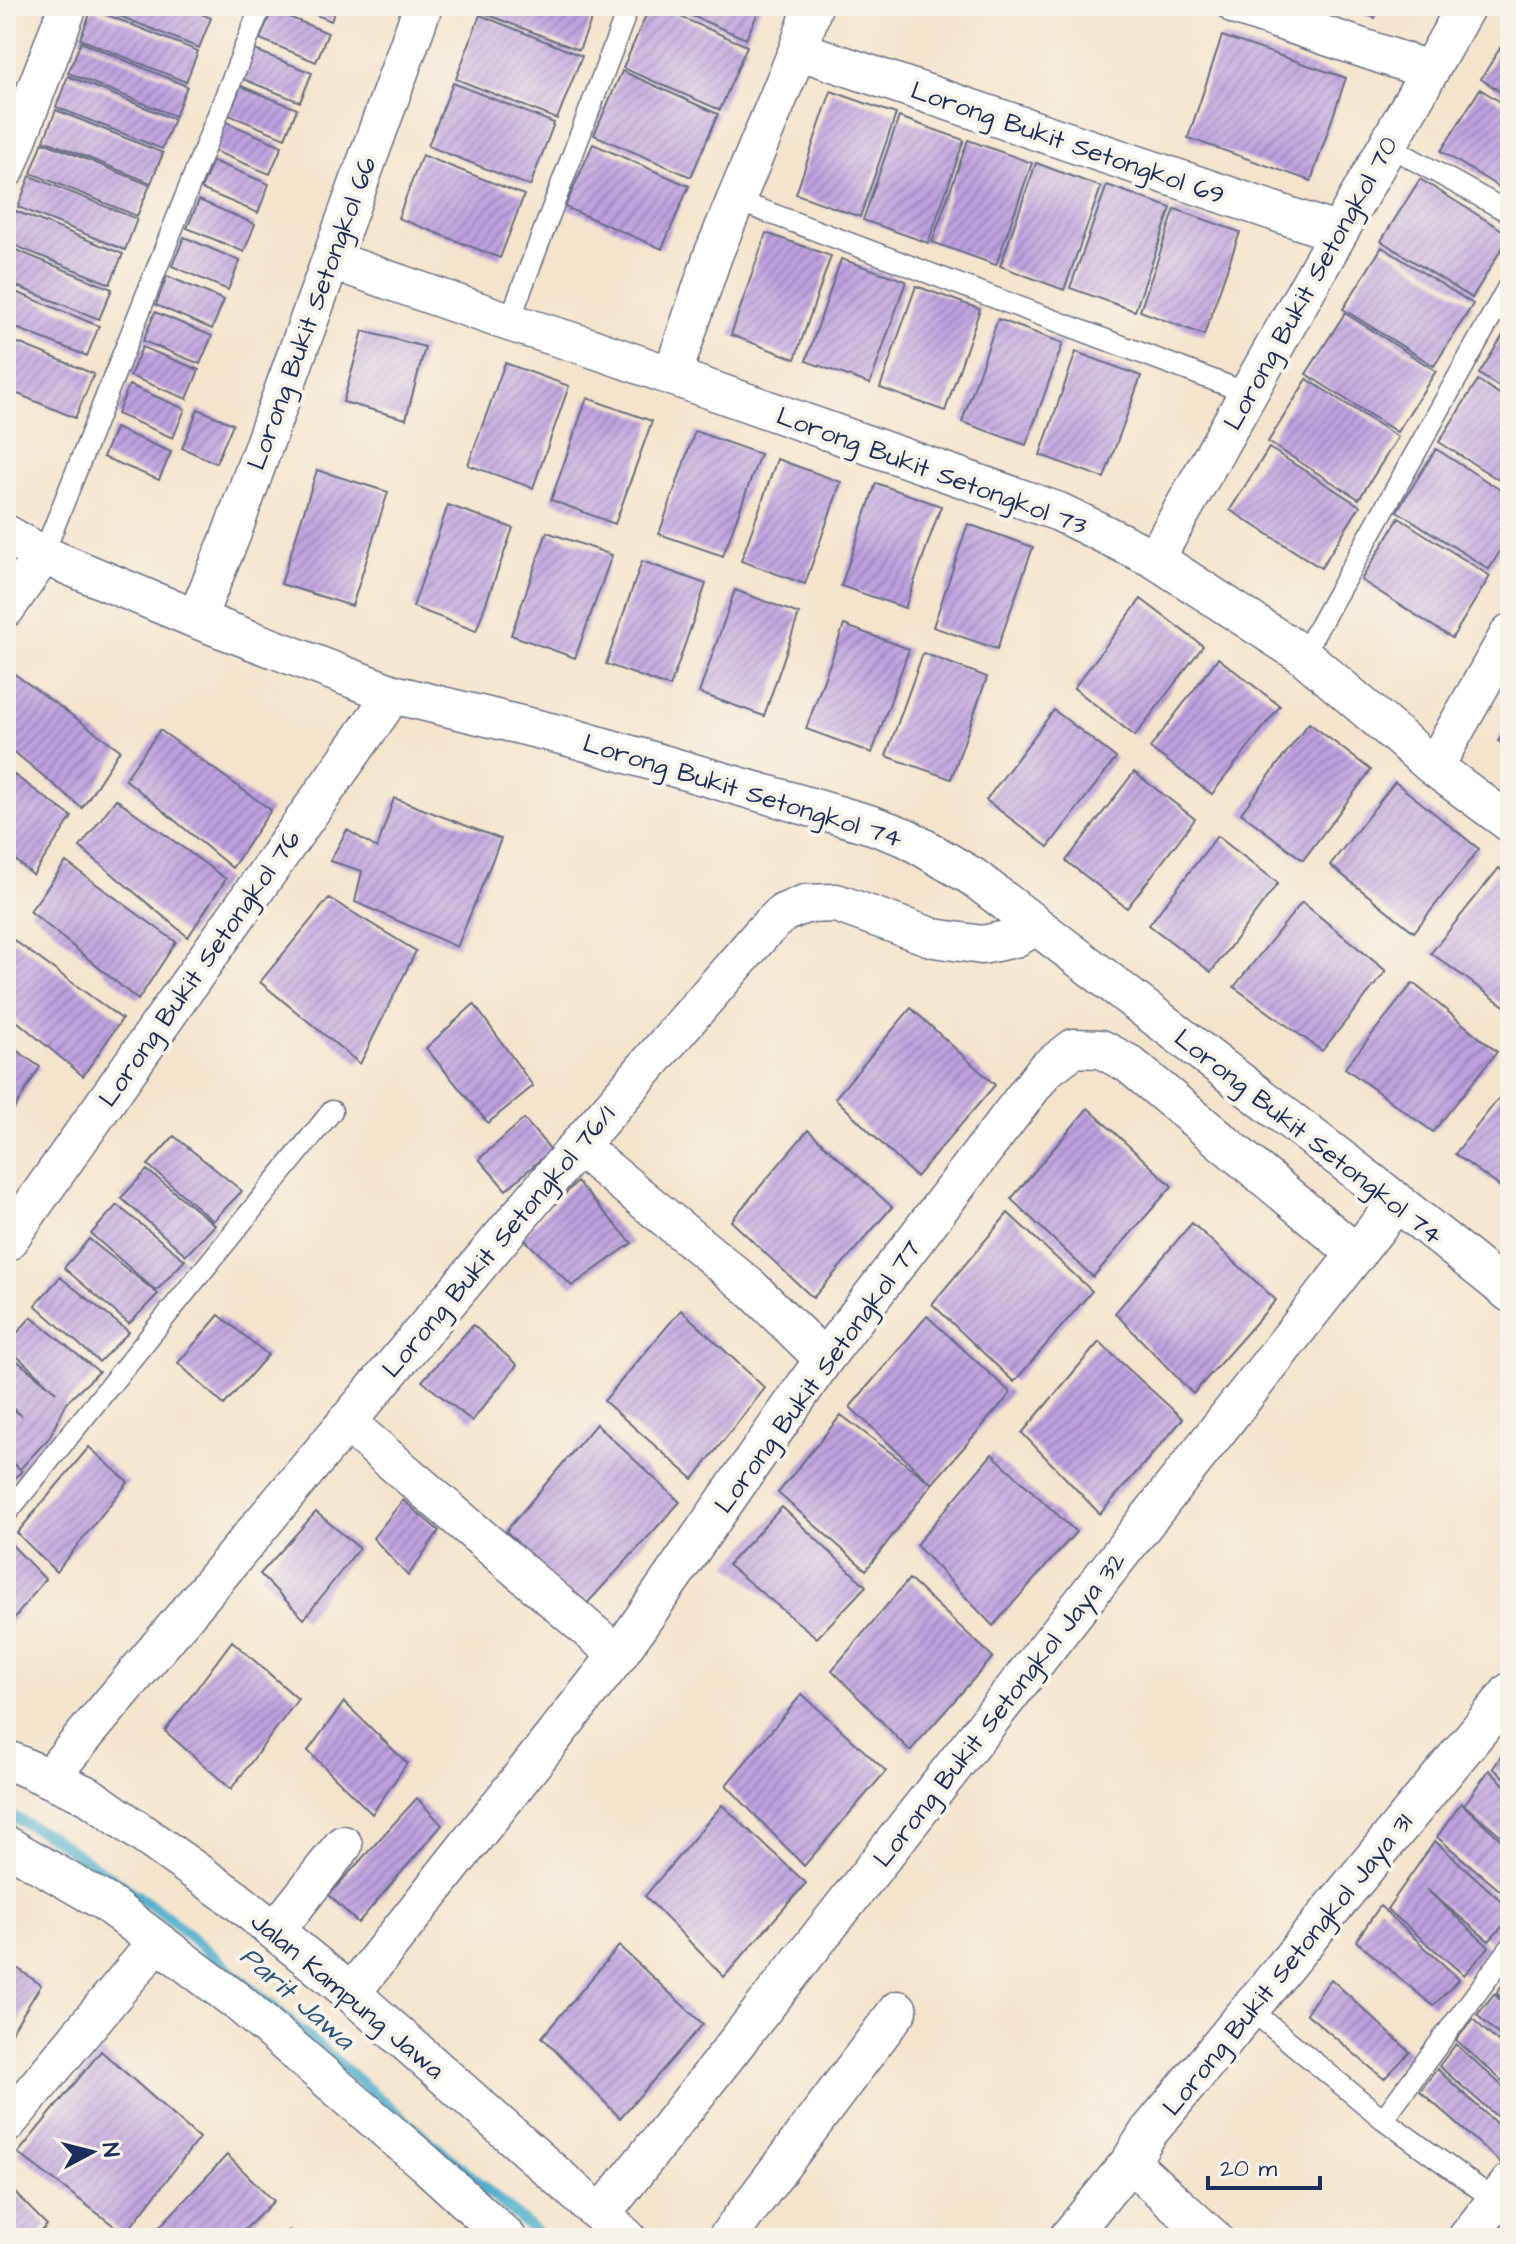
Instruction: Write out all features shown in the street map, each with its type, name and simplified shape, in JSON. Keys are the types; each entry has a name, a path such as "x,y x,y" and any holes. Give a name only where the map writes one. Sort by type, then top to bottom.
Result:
{"street":[{"path":"6,169 68,6"},
{"name":"Lorong Bukit Setongkol 66","path":"196,619 230,538 422,6"},
{"path":"672,376 735,200 798,50 813,6"},
{"path":"1237,6 1428,70"},
{"name":"Lorong Bukit Setongkol 70","path":"1155,559 1466,6"},
{"name":"Lorong Bukit Setongkol 69","path":"798,50 1338,233"},
{"name":"Lorong Bukit Setongkol 73","path":"331,260 1059,512 1155,559 1303,655 1434,767 1510,823"},
{"name":"Lorong Bukit Setongkol 74","path":"6,534 43,555 196,619 393,694 566,736 907,838 973,877 1397,1202 1510,1293"},
{"path":"6,608 43,555"},
{"path":"1434,767 1510,633"},
{"name":"Lorong Bukit Setongkol 76","path":"6,1243 393,694"},
{"name":"Lorong Bukit Setongkol 76/1","path":"49,1778 578,1146 763,932 783,913 805,904 836,903 934,938 982,945 1015,938 1036,926"},
{"name":"Lorong Bukit Setongkol 77","path":"351,1993 618,1655 824,1359 1045,1070 1074,1048 1101,1049 1129,1064 1357,1254"},
{"path":"578,1146 751,1288 824,1359"},
{"name":"Lorong Bukit Setongkol Jaya 32","path":"614,2227 1397,1202"},
{"path":"346,1422 618,1655"},
{"name":"Lorong Bukit Setongkol Jaya 31","path":"1068,2238 1130,2162 1148,2133 1510,1692"},
{"name":"Jalan Kampung Jawa","path":"6,1759 89,1796 276,1930 614,2227"},
{"path":"6,1845 105,1902 250,2012 414,2153 501,2236"},
{"path":"276,1930 343,1845"},
{"path":"6,2124 157,1942"},
{"path":"727,2238 898,2010"},
{"path":"1130,2162 1213,2238"},
{"path":"1467,2238 1503,2192"}],"lane":[{"path":"43,555 261,6"},
{"path":"509,322 629,6"},
{"path":"1387,145 1510,213"},
{"path":"735,200 1250,394"},
{"path":"1303,655 1510,283"},
{"path":"6,1514 332,1111"},
{"path":"1383,2119 1510,1948"},
{"path":"1250,2009 1383,2119 1503,2192"}],"building":[{"path":"95,6 182,6 211,18 199,48"},
{"path":"192,6 213,6 210,14"},
{"path":"295,6 337,6 331,21"},
{"path":"480,6 597,6 579,50 478,11"},
{"path":"650,6 747,46 720,110 623,68"},
{"path":"669,6 761,6 746,39"},
{"path":"1344,6 1379,6 1375,18"},
{"path":"92,9 198,51 186,82 80,39"},
{"path":"272,10 328,33 316,62 260,39"},
{"path":"480,15 582,56 557,119 456,79"},
{"path":"1510,32 1510,98 1481,79"},
{"path":"1222,36 1346,78 1311,181 1188,138"},
{"path":"81,42 187,86 175,116 68,73"},
{"path":"255,50 312,73 300,102 243,79"},
{"path":"622,71 718,114 691,177 594,135"},
{"path":"68,76 174,119 162,149 56,107"},
{"path":"453,83 554,123 530,186 428,146"},
{"path":"241,86 297,109 285,138 229,115"},
{"path":"1480,89 1510,108 1510,194 1441,151"},
{"path":"831,91 896,114 860,217 796,194"},
{"path":"56,110 163,153 151,183 44,140"},
{"path":"899,117 964,140 928,243 863,220"},
{"path":"226,122 282,146 270,174 214,151"},
{"path":"968,140 1032,163 996,265 932,242"},
{"path":"43,142 150,185 137,216 31,173"},
{"path":"593,144 689,186 662,249 565,207"},
{"path":"422,155 524,195 500,258 398,218"},
{"path":"213,161 269,184 258,213 201,189"},
{"path":"1036,163 1101,187 1064,290 1000,266"},
{"path":"30,176 137,219 125,250 18,207"},
{"path":"1420,179 1510,235 1472,298 1381,241"},
{"path":"1107,185 1171,208 1135,311 1070,288"},
{"path":"199,200 255,224 244,252 187,228"},
{"path":"1175,209 1240,232 1204,335 1140,311"},
{"path":"16,211 123,254 110,284 6,242"},
{"path":"766,233 831,256 795,359 731,335"},
{"path":"184,237 240,261 228,290 172,266"},
{"path":"6,246 112,289 99,319 6,282"},
{"path":"1382,247 1473,304 1434,366 1343,309"},
{"path":"841,259 906,281 870,384 806,361"},
{"path":"167,276 224,300 212,329 156,305"},
{"path":"916,286 980,309 945,411 880,388"},
{"path":"6,288 99,326 87,356 6,324"},
{"path":"155,312 212,336 200,364 143,341"},
{"path":"1345,313 1436,371 1397,432 1306,374"},
{"path":"998,319 1063,343 1026,445 962,422"},
{"path":"1510,324 1510,394 1479,374"},
{"path":"363,331 425,347 406,419 343,402"},
{"path":"6,338 94,374 75,418 6,389"},
{"path":"142,347 199,370 187,399 130,376"},
{"path":"1076,352 1141,376 1104,478 1040,455"},
{"path":"505,363 569,386 533,488 468,465"},
{"path":"1307,379 1398,437 1359,499 1268,442"},
{"path":"1478,380 1510,401 1510,487 1439,442"},
{"path":"129,385 185,409 173,438 117,414"},
{"path":"587,398 652,421 615,524 551,500"},
{"path":"198,409 233,424 216,463 182,448"},
{"path":"115,428 171,452 159,480 103,457"},
{"path":"695,431 760,454 723,556 659,534"},
{"path":"1269,448 1360,506 1321,568 1230,510"},
{"path":"1436,449 1510,496 1510,535 1489,569 1397,511"},
{"path":"777,459 841,482 805,584 741,561"},
{"path":"317,470 388,492 352,606 281,584"},
{"path":"876,483 941,506 905,608 841,586"},
{"path":"448,505 513,528 476,631 413,607"},
{"path":"1399,518 1490,576 1452,638 1361,580"},
{"path":"968,524 1033,547 997,649 933,627"},
{"path":"547,532 612,555 575,658 511,635"},
{"path":"642,561 706,584 670,687 606,664"},
{"path":"735,590 799,614 764,716 699,693"},
{"path":"1141,599 1203,646 1135,736 1074,688"},
{"path":"844,625 909,649 872,753 806,729"},
{"path":"923,653 987,677 951,779 886,756"},
{"path":"1218,658 1280,706 1212,794 1150,748"},
{"path":"9,670 120,750 82,808 6,745 6,674"},
{"path":"1054,710 1116,758 1048,847 986,800"},
{"path":"1510,721 1510,749 1498,741"},
{"path":"1309,723 1371,770 1303,860 1241,813"},
{"path":"160,730 271,810 232,868 125,779"},
{"path":"6,769 72,817 33,875 6,852"},
{"path":"1134,772 1195,819 1127,908 1066,861"},
{"path":"1395,782 1479,849 1414,932 1330,865"},
{"path":"394,798 501,839 457,947 355,902 362,871 330,861 347,830 377,848"},
{"path":"116,799 226,879 188,937 80,847"},
{"path":"1217,836 1278,883 1211,972 1149,925"},
{"path":"66,862 176,942 138,1000 30,911"},
{"path":"1499,868 1510,877 1510,1010 1431,953"},
{"path":"329,898 416,951 360,1064 260,982"},
{"path":"1302,902 1386,971 1322,1051 1234,987"},
{"path":"11,938 122,1019 83,1076 6,1012 6,945"},
{"path":"1413,983 1497,1052 1433,1132 1345,1068"},
{"path":"474,1004 533,1086 488,1123 426,1048"},
{"path":"911,1008 995,1085 916,1177 835,1098"},
{"path":"6,1043 40,1067 9,1117 6,1115"},
{"path":"1510,1084 1510,1194 1455,1154"},
{"path":"1088,1108 1172,1186 1093,1277 1011,1199"},
{"path":"524,1119 551,1150 506,1190 479,1159"},
{"path":"808,1130 892,1207 813,1298 731,1221"},
{"path":"174,1136 242,1191 213,1221 148,1165"},
{"path":"147,1170 215,1225 186,1255 121,1198"},
{"path":"577,1182 632,1243 572,1286 522,1237"},
{"path":"117,1205 185,1260 156,1291 91,1234"},
{"path":"1008,1213 1092,1291 1014,1382 932,1304"},
{"path":"1192,1223 1276,1300 1193,1394 1115,1313"},
{"path":"89,1239 158,1294 129,1324 64,1268"},
{"path":"60,1277 129,1332 99,1362 35,1305"},
{"path":"681,1310 765,1388 693,1479 604,1401"},
{"path":"219,1315 268,1355 224,1405 178,1363"},
{"path":"927,1316 1011,1393 932,1484 850,1407"},
{"path":"31,1317 99,1372 67,1402 49,1438 20,1469 6,1456 6,1404 22,1416 6,1402 6,1352 56,1392 6,1346"},
{"path":"473,1325 517,1365 472,1421 422,1381"},
{"path":"1099,1342 1183,1419 1100,1514 1022,1433"},
{"path":"841,1415 932,1484 866,1570 778,1493"},
{"path":"596,1424 680,1502 582,1609 506,1531"},
{"path":"89,1447 128,1482 56,1572 17,1533"},
{"path":"992,1454 1076,1532 993,1626 916,1545"},
{"path":"6,1458 22,1471 6,1487"},
{"path":"403,1500 439,1531 408,1576 373,1538"},
{"path":"782,1507 866,1586 817,1638 728,1565"},
{"path":"316,1512 359,1548 304,1619 260,1574"},
{"path":"9,1542 45,1579 6,1629 6,1545"},
{"path":"909,1579 993,1657 910,1751 832,1670"},
{"path":"232,1641 298,1699 231,1789 165,1731"},
{"path":"802,1694 886,1771 804,1866 726,1785"},
{"path":"344,1702 407,1763 372,1814 308,1751"},
{"path":"1510,1744 1510,1782 1493,1768"},
{"path":"1489,1770 1510,1790 1510,1843 1464,1805"},
{"path":"417,1798 442,1825 358,1923 329,1895"},
{"path":"1461,1803 1510,1848 1510,1899 1437,1837"},
{"path":"722,1805 806,1883 724,1977 645,1896"},
{"path":"1435,1841 1510,1909 1510,1918 1489,1941 1426,1889 1489,1947 1464,1975 1387,1909"},
{"path":"1380,1906 1459,1979 1433,2006 1356,1941"},
{"path":"619,1946 703,2024 620,2118 542,2037"},
{"path":"6,1960 41,1985 6,2041"},
{"path":"1510,1975 1510,2005 1496,1993"},
{"path":"1331,1979 1410,2052 1384,2079 1306,2013"},
{"path":"1494,1994 1510,2009 1510,2045 1477,2015"},
{"path":"1473,2019 1510,2053 1510,2088 1456,2040"},
{"path":"1456,2044 1510,2093 1510,2128 1439,2066"},
{"path":"101,2051 199,2138 125,2234 18,2153"},
{"path":"1437,2069 1510,2136 1510,2149 1500,2162 1420,2091"},
{"path":"227,2155 274,2201 236,2238 149,2238"},
{"path":"6,2184 47,2225 36,2238 6,2238"},
{"path":"289,2230 296,2238 281,2238"},
{"path":"1172,2230 1182,2238 1165,2238"}],"waterway":[{"name":"Parit Jawa","path":"6,1813 52,1837 164,1914 543,2238"}]}
